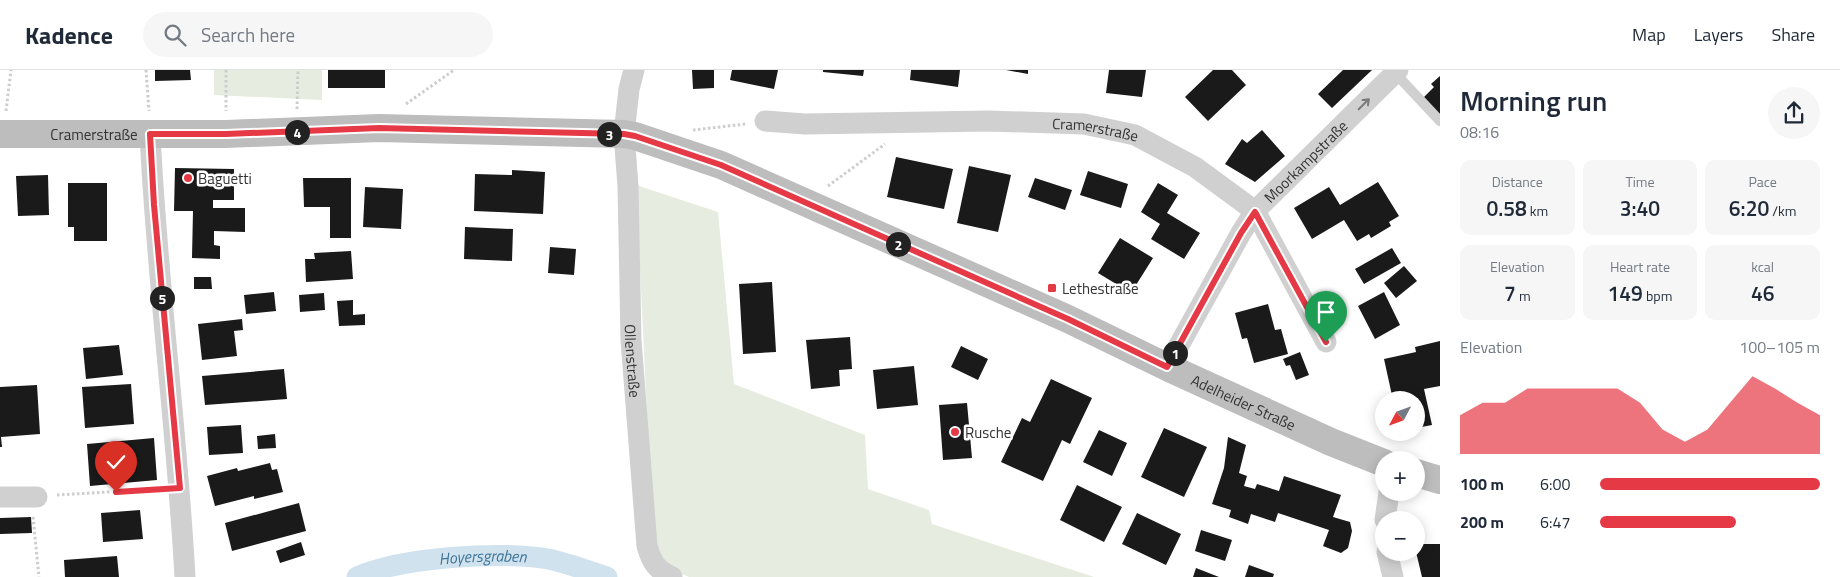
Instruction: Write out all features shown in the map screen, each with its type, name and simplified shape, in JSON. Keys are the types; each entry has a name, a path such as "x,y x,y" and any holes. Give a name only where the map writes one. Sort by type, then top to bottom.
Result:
{"main road":[{"name":"Cramerstraße","path":"1,134 226,134 379,128 624,134 721,165"},
{"name":"Adelheider Straße","path":"721,165 1068,319 1330,442 1375,460"},
{"path":"1425,476 1440,480"}],"street":[{"name":"Ollenstraße","path":"634,70 629,88 624,134 628,186 631,340 647,546 650,559 660,571 672,577"},
{"name":"Moorkampstraße","path":"1167,367 1241,233 1255,212 1396,72"},
{"name":"Cramerstraße","path":"765,122 805,124 989,122 1084,124 1135,135 1195,167 1255,212 1326,342"},
{"path":"150,134 154,205 180,488 185,577"},
{"path":"0,497 34,497"},
{"path":"1389,561 1393,577"}],"lane":[{"path":"1396,72 1440,121"}],"path":[{"path":"1,134 11,70"},
{"path":"146,70 150,134"},
{"path":"226,70 226,134"},
{"path":"297,132 298,70"},
{"path":"379,128 414,96 454,70"},
{"path":"693,130 765,122"},
{"path":"805,203 912,122"},
{"path":"39,577 34,497 180,488"}],"shaded area":[{"path":"214,70 322,70 322,100 214,95"},
{"path":"636,185 718,212 734,384 865,435 868,489 929,510 932,524 1094,577 689,577 673,570 662,560 655,541"}],"building":[{"path":"155,70 190,70 191,80 155,81"},
{"path":"328,70 385,70 385,88 328,88"},
{"path":"692,70 714,70 714,88 693,89"},
{"path":"732,70 778,70 774,89 730,80"},
{"path":"823,70 864,70 863,76 823,72"},
{"path":"911,70 960,70 958,87 910,80"},
{"path":"1006,70 1028,70 1028,74"},
{"path":"1109,70 1146,70 1142,97 1106,93"},
{"path":"1213,70 1232,70 1246,85 1208,121 1185,97"},
{"path":"1343,70 1372,70 1332,108 1318,94"},
{"path":"1440,76 1440,117 1422,99 1434,87 1431,84"},
{"path":"1262,130 1285,156 1255,182 1225,164 1242,139 1247,143"},
{"path":"896,157 953,169 944,209 887,197"},
{"path":"969,166 1011,175 998,232 957,223"},
{"path":"175,168 234,169 234,200 213,200 213,208 245,208 245,232 214,231 214,245 220,246 220,259 192,258 193,211 174,211"},
{"path":"512,170 545,172 543,214 474,211 475,174 512,175"},
{"path":"1088,171 1128,184 1121,208 1080,195"},
{"path":"48,175 49,215 18,216 16,176"},
{"path":"303,178 351,178 351,238 330,238 330,207 304,207"},
{"path":"1035,178 1072,190 1065,210 1028,197"},
{"path":"1378,182 1399,216 1389,222 1391,226 1371,238 1369,234 1357,241 1344,220 1312,239 1294,208 1329,187 1340,205"},
{"path":"68,183 107,183 107,241 74,241 74,227 68,227"},
{"path":"1158,183 1178,195 1167,213 1200,233 1184,259 1151,239 1160,224 1141,212"},
{"path":"365,187 403,189 401,229 363,227"},
{"path":"465,227 513,229 512,261 464,259"},
{"path":"1120,238 1153,258 1131,293 1098,273"},
{"path":"550,247 576,249 574,275 548,273"},
{"path":"1392,248 1401,263 1364,284 1355,269"},
{"path":"351,251 353,279 306,282 305,259 315,259 314,253"},
{"path":"1404,266 1417,281 1396,298 1384,283"},
{"path":"194,277 211,277 212,289 194,289"},
{"path":"772,282 776,352 743,354 739,284"},
{"path":"274,292 276,311 246,314 244,295"},
{"path":"1384,292 1400,325 1375,339 1358,306"},
{"path":"324,293 325,310 300,312 299,295"},
{"path":"353,300 353,315 365,314 365,325 339,326 337,301"},
{"path":"1268,304 1275,330 1281,329 1288,354 1254,363 1247,338 1242,339 1235,313"},
{"path":"242,319 243,330 234,331 237,356 202,360 198,324"},
{"path":"850,337 852,369 839,370 840,386 811,389 806,340"},
{"path":"1440,341 1440,386 1424,389 1424,391 1391,391 1384,359 1416,352 1415,347"},
{"path":"119,345 123,375 86,379 83,348"},
{"path":"961,346 988,359 978,380 951,367"},
{"path":"1300,352 1309,375 1296,380 1290,365 1286,366 1283,359"},
{"path":"914,366 918,405 877,409 873,370"},
{"path":"284,369 287,399 205,405 202,376"},
{"path":"1051,379 1092,398 1070,444 1062,440 1043,481 1001,462 1022,418 1030,422"},
{"path":"131,384 134,424 85,428 82,387"},
{"path":"37,385 40,434 1,437 2,447 0,447 0,387"},
{"path":"1425,394 1432,425 1425,426"},
{"name":"Rusche","path":"967,403 972,458 943,460 939,405"},
{"path":"241,425 243,453 209,455 207,427"},
{"path":"1164,428 1207,447 1184,497 1141,477"},
{"path":"1099,430 1127,443 1112,476 1083,462"},
{"path":"275,434 276,448 258,449 257,436"},
{"path":"1228,437 1246,445 1239,473 1247,476 1244,486 1255,489 1257,484 1279,491 1284,476 1341,495 1333,517 1350,522 1352,531 1348,548 1341,553 1323,546 1329,530 1278,513 1275,522 1251,514 1248,524 1229,517 1231,510 1212,504 1224,468"},
{"path":"154,438 157,480 90,486 87,444"},
{"path":"270,463 272,470 277,469 283,492 254,499 254,496 215,506 207,476 237,468 238,471"},
{"path":"1077,485 1122,507 1104,542 1060,520"},
{"path":"299,503 306,531 232,551 225,523"},
{"path":"140,510 143,539 103,542 101,513"},
{"path":"1137,513 1181,534 1166,565 1122,544"},
{"path":"31,517 32,533 0,534 0,518"},
{"path":"1201,530 1232,540 1225,561 1195,551"},
{"path":"301,542 305,555 280,563 276,551"},
{"path":"1425,544 1440,544 1440,577 1422,577 1418,561 1425,561"},
{"path":"117,556 119,577 65,577 64,560"},
{"path":"1249,565 1274,574 1273,577 1245,577"},
{"path":"1196,568 1219,577 1193,577"}],"waterway":[{"name":"Hoyersgraben","path":"357,577 376,570 425,560 478,556 548,559 607,577"}],"place":[{"name":"Baguetti","path":"188,178"},
{"name":"Lethestraße","path":"1052,288"},
{"name":"Rusche","path":"955,432"}],"route":[{"path":"116,492 180,488 154,205 150,134 226,134 379,128 624,134 635,136 721,165 1068,319 1167,367 1241,233 1255,212 1326,342"}]}
